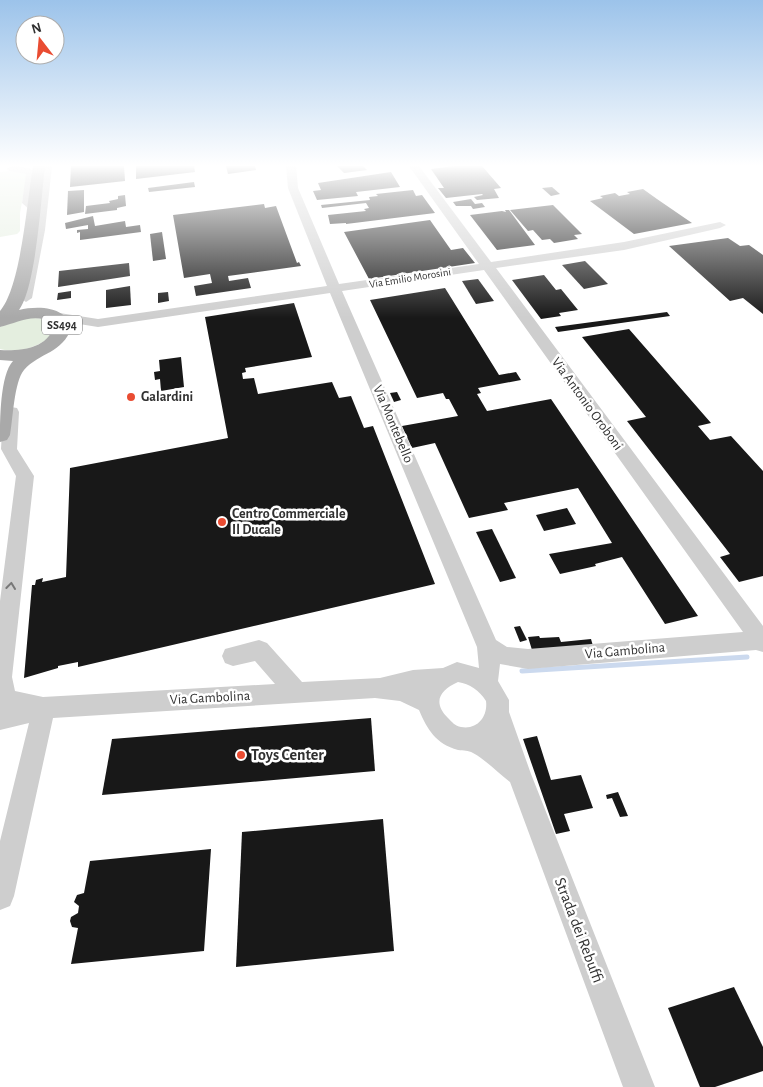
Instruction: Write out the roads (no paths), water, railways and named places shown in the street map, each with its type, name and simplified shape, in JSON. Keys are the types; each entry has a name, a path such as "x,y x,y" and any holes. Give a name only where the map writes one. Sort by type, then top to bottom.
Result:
{"main road":[{"name":"SS494","path":"0,322 14,305 23,278 32,217"},
{"name":"SS494","path":"0,435 8,385 15,368 49,345 60,335 63,327 60,321 35,311 28,305 23,278"},
{"name":"SS494","path":"0,322 21,315 48,315"},
{"name":"SS494","path":"0,355 23,355 49,345"},
{"name":"SS494","path":"0,363 8,385"}],"street":[{"path":"26,298 41,217"},
{"name":"Via Montebello","path":"305,217 487,658"},
{"name":"Via Antonio Oroboni","path":"450,217 762,641"},
{"name":"Via Emilio Morosini","path":"48,315 98,323 336,290 624,246 720,226"},
{"name":"Via Emilio Morosini","path":"49,345 98,323"},
{"path":"8,385 12,402 9,449 26,476 1,677 5,699 44,708"},
{"name":"Via Gambolina","path":"44,708 375,688 449,674 473,674 487,658 528,659 762,641"},
{"path":"233,656 259,650 297,693"},
{"path":"479,656 487,658 498,702 498,712 494,723 488,731 478,736 467,738 455,737 440,728 430,714 429,693 434,684 449,674 479,656"},
{"name":"Via Gambolina","path":"375,688 402,691 428,703"},
{"path":"0,719 44,708"},
{"path":"0,896 44,708"},
{"name":"Strada dei Rebuffi","path":"498,712 519,774 639,1087"},
{"path":"467,738 484,746 519,774"}],"waterway":[{"path":"522,671 747,657"}],"place":[{"name":"Galardini","path":"131,397"},
{"name":"Centro Commerciale Il Ducale","path":"222,522"},
{"name":"Toys Center","path":"241,755"}]}
